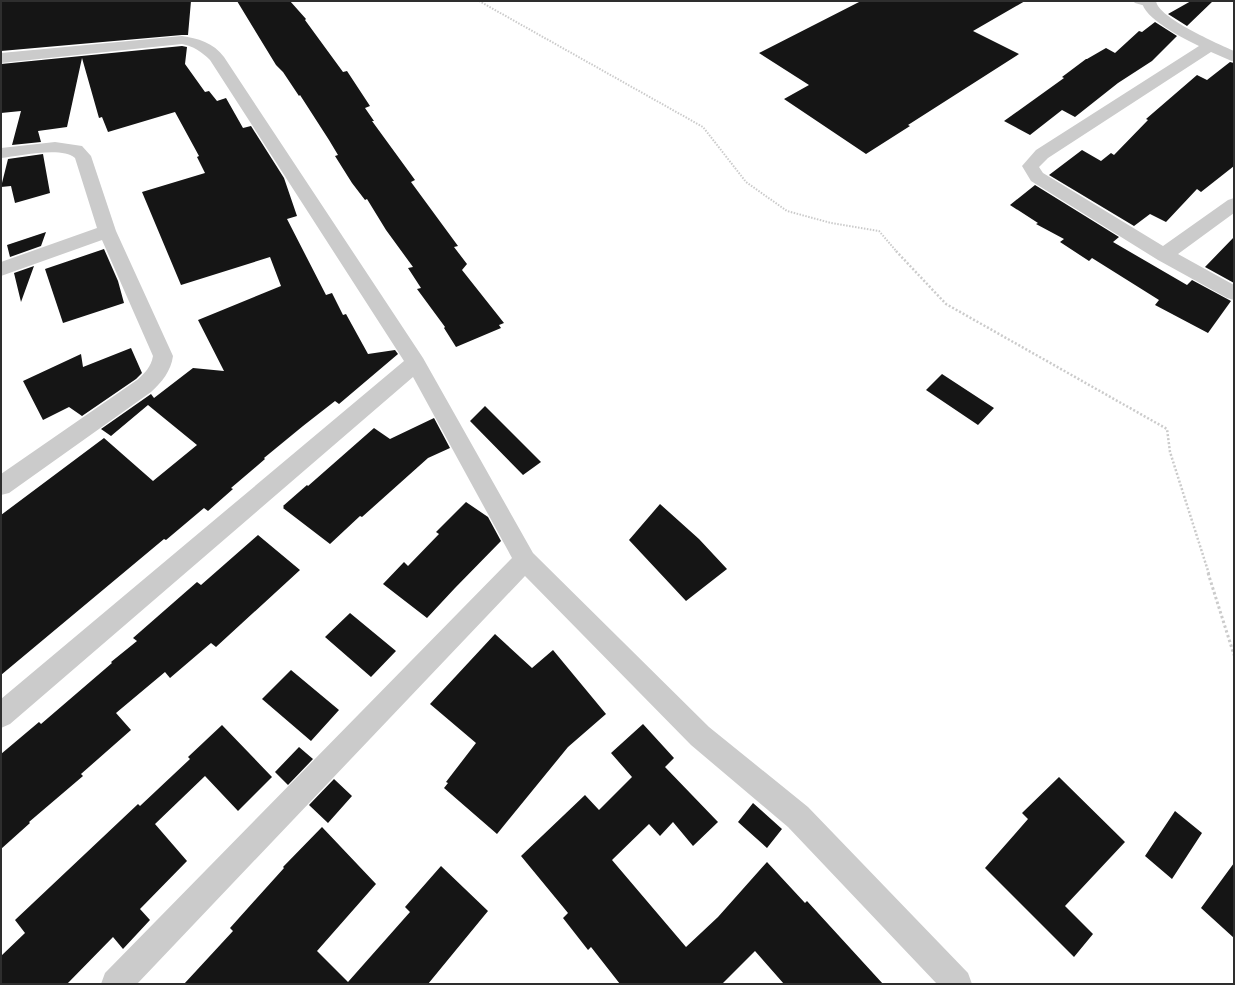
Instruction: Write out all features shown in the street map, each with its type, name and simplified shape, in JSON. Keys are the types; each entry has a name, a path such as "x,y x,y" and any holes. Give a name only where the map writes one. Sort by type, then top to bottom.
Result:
{"street":[{"path":"1145,2 1153,12 1165,21 1234,57"},
{"path":"1,58 182,40 196,42 204,46 216,57 416,363 525,560 700,736 798,817 957,984"},
{"path":"1212,45 1042,154 1030,166 1037,177 1164,255 1234,293"},
{"path":"1,153 55,147 76,150 83,156 106,231 162,356 162,364 158,373 144,386 1,486"},
{"path":"1164,255 1234,204"},
{"path":"1,269 106,231"},
{"path":"1,715 416,363"},
{"path":"116,984 525,560"}],"path":[{"path":"479,1 703,127 746,182 787,211 831,223 879,231 902,258 946,304 1167,429 1170,452 1234,654"}],"building":[{"path":"1,1 191,1 188,35 1,51"},
{"path":"237,1 290,1 306,19 305,20 343,72 347,71 370,106 365,108 374,121 372,121 415,180 411,182 458,246 454,247 467,264 462,270 504,323 499,325 501,328 456,347 444,328 445,327 417,289 421,288 408,268 413,267 386,230 367,199 365,200 352,183 335,156 338,155 329,140 300,95 299,96 283,72 276,65"},
{"path":"861,1 1025,1 973,31 1019,54 908,125 910,126 866,154 784,99 809,85 759,53"},
{"path":"1191,1 1213,1 1187,26 1168,14"},
{"path":"1155,22 1177,36 1152,61 1118,83 1075,117 1062,110 1030,135 1004,121 1064,78 1062,77 1086,59 1106,48 1115,53 1139,31 1142,32"},
{"path":"182,46 187,47 185,64 205,92 209,91 217,101 226,98 243,128 251,126 284,178 297,216 287,219 326,295 332,293 343,315 346,314 368,354 395,350 398,354 339,404 335,401 303,426 264,458 265,459 231,488 233,489 208,511 204,508 166,540 164,539 1,675 1,515 104,438 153,481 197,445 148,405 111,436 101,429 151,394 154,398 193,368 224,371 198,320 281,286 270,257 181,285 142,192 205,173 197,157 199,156 175,112 108,132 102,117 99,118 82,58 67,127 38,131 41,142 12,145 21,111 1,113 1,64"},
{"path":"1230,62 1234,63 1234,166 1201,192 1197,189 1166,222 1150,214 1134,226 1049,175 1082,150 1101,161 1111,153 1114,155 1148,120 1146,119 1197,75 1207,80"},
{"path":"43,154 50,193 15,203 11,186 1,187 8,159"},
{"path":"1035,185 1119,237 1113,242 1187,285 1192,280 1231,301 1208,333 1155,305 1159,300 1092,258 1089,261 1060,242 1064,239 1036,224 1038,223 1010,205"},
{"path":"46,232 41,246 10,257 7,245"},
{"path":"1234,237 1234,283 1205,267"},
{"path":"104,249 118,281 124,303 63,323 45,269"},
{"path":"34,266 21,302 14,273"},
{"path":"131,348 142,373 136,379 82,416 69,407 43,420 23,381 81,354 83,367"},
{"path":"942,374 994,408 978,425 926,390"},
{"path":"485,406 541,462 523,475 470,421"},
{"path":"434,418 450,448 428,458 362,517 360,516 330,544 283,508 283,506 374,428 390,439"},
{"path":"466,502 488,517 501,541 427,618 383,584 404,562 408,566 439,534 436,532"},
{"path":"660,504 699,539 727,569 686,601 629,540"},
{"path":"258,535 300,570 216,647 211,643 170,678 165,672 116,713 131,730 81,774 83,776 29,822 30,823 1,849 1,754 39,722 41,724 112,663 111,662 137,641 133,638 197,582 201,585"},
{"path":"350,613 396,651 371,677 325,637"},
{"path":"495,634 532,668 553,650 606,714 568,747 497,834 444,788 448,783 446,782 476,743 430,704"},
{"path":"291,670 339,710 311,741 262,699"},
{"path":"643,724 674,758 665,767 718,822 693,846 673,822 660,836 649,824 612,860 686,947 718,917 767,862 805,903 807,901 883,984 784,984 755,951 722,984 620,984 591,947 588,950 563,918 568,913 521,856 585,795 599,810 632,777 611,753"},
{"path":"222,725 272,777 238,811 205,776 155,824 187,861 140,909 150,920 123,949 113,937 67,984 1,984 1,956 25,933 15,920 138,804 140,806 190,759 188,757"},
{"path":"299,747 313,759 288,785 275,772"},
{"path":"1059,777 1125,842 1065,906 1093,934 1074,957 985,868 1028,819 1022,813"},
{"path":"334,779 352,796 328,823 309,805"},
{"path":"753,803 782,829 767,848 738,822"},
{"path":"1175,811 1202,833 1172,879 1145,856"},
{"path":"322,827 376,884 317,951 348,982 410,912 405,907 441,866 488,911 428,984 184,984 233,931 230,928 284,868 283,867"},
{"path":"1234,863 1234,938 1201,908"}]}
